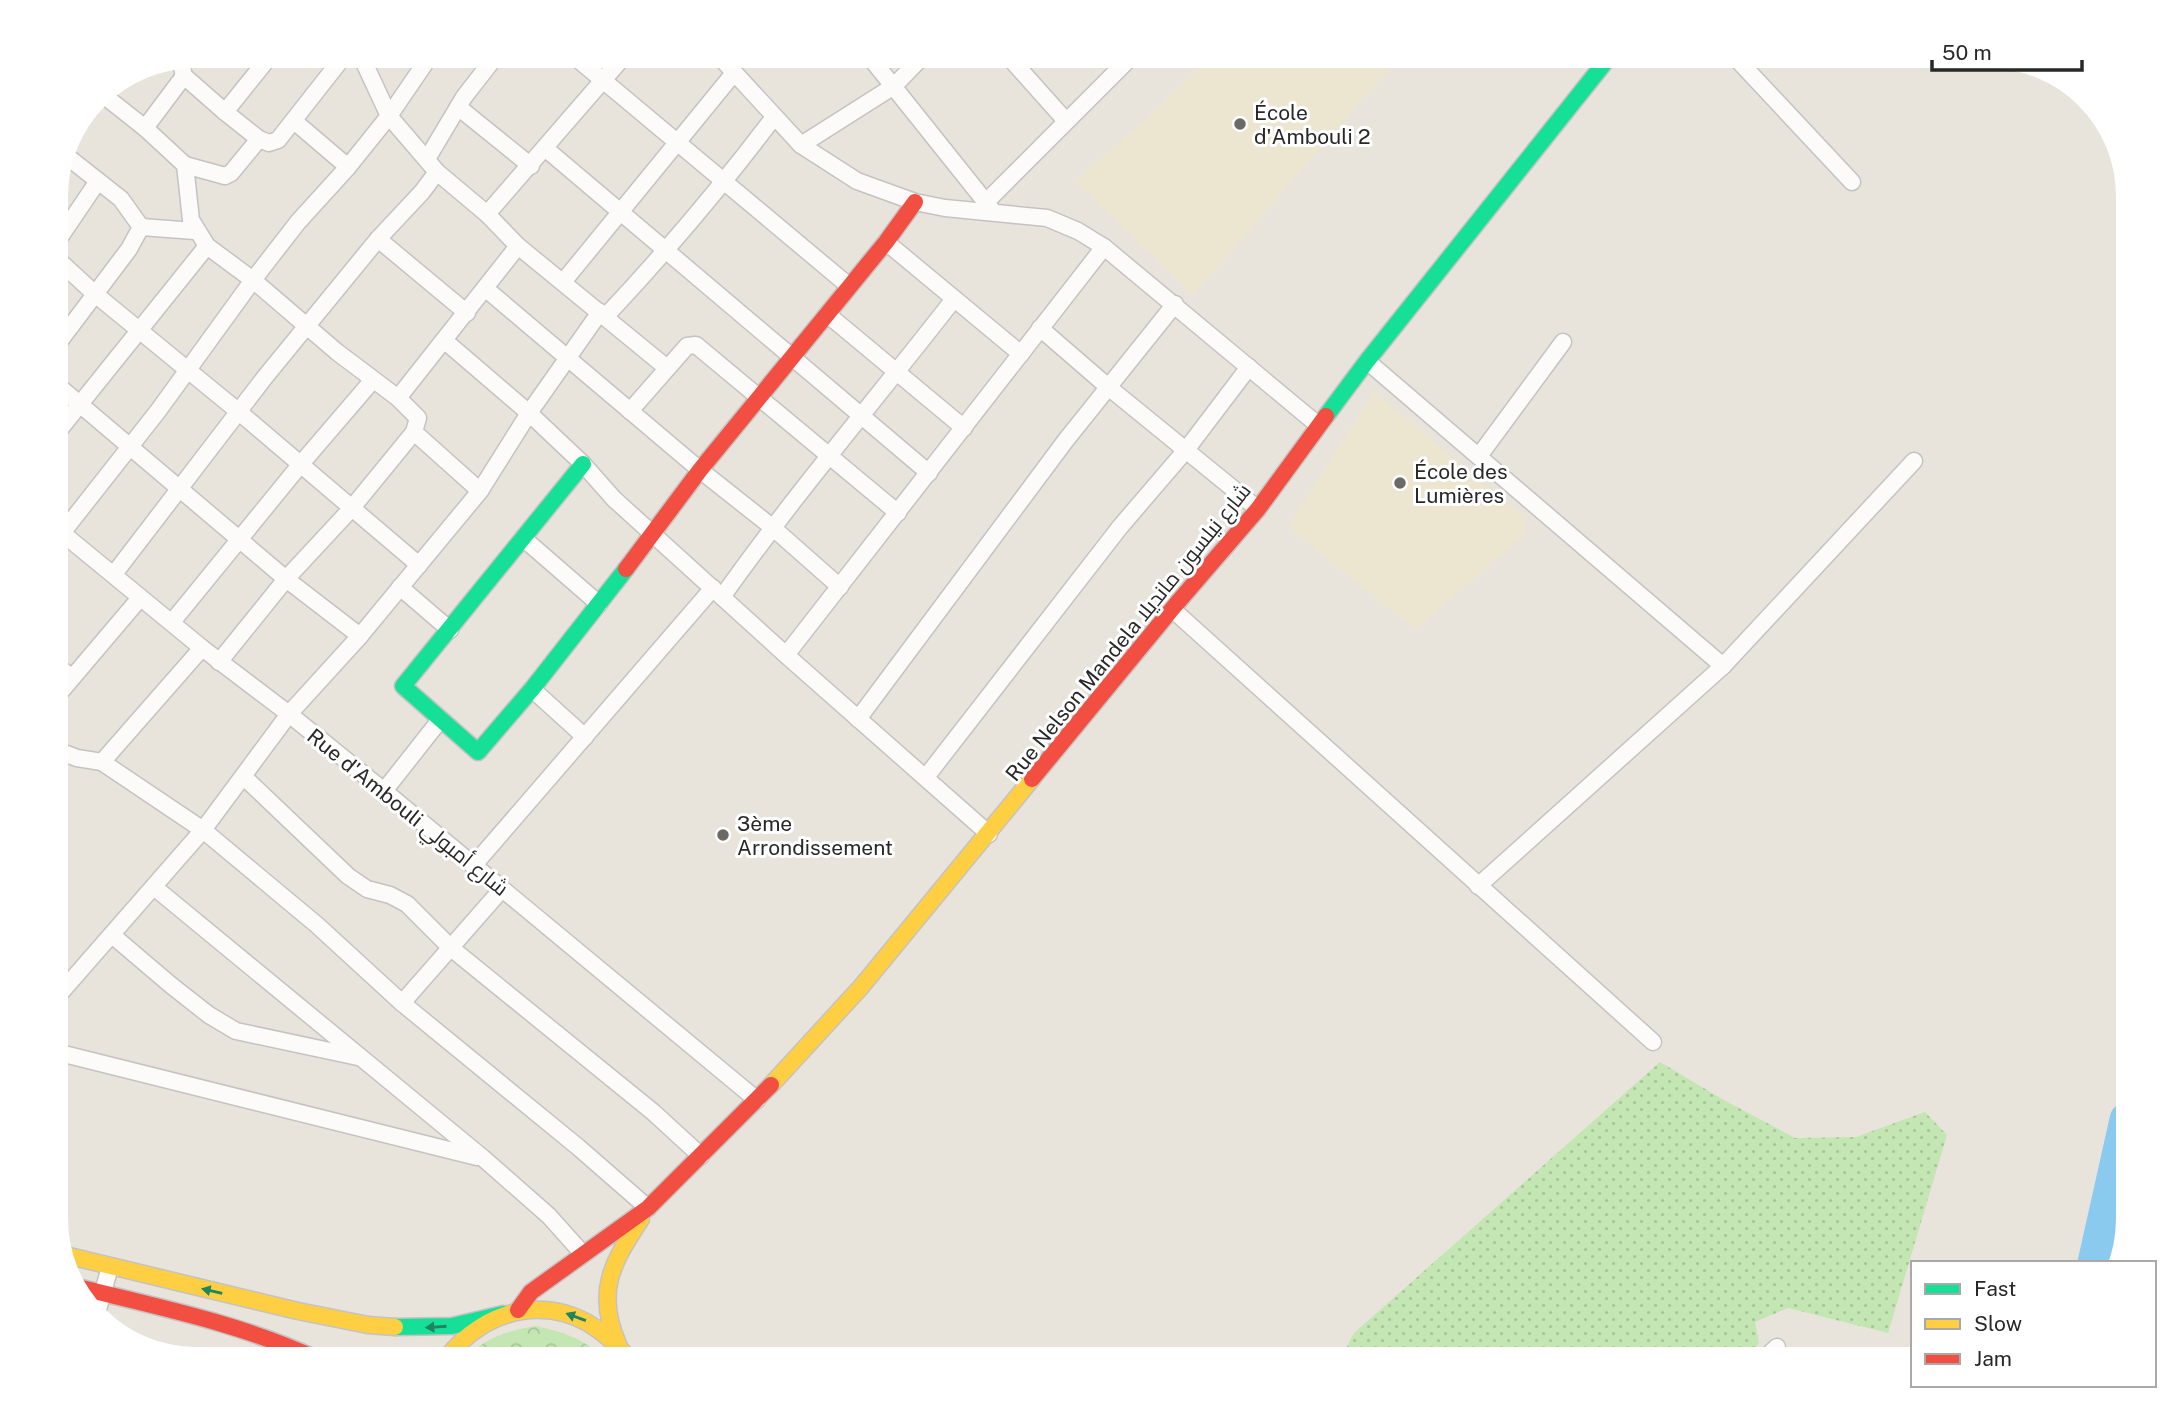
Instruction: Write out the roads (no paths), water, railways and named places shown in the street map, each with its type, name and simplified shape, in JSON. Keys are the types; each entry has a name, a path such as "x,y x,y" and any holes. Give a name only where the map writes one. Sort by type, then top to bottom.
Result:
{"main road":[{"name":"Rue Nelson Mandela شارع نيلسون مانديلا","path":"510,1312 531,1292 648,1208 757,1100 861,988 1172,609 1258,509 1367,361 1600,68"},
{"path":"583,464 403,686 478,752 533,689 700,470 886,242 915,202"},
{"name":"Rue Nelson Mandela شارع نيلسون مانديلا","path":"623,1347 607,1315 606,1287 622,1248 648,1208"},
{"path":"75,1258 368,1325 419,1328 452,1326 510,1312 555,1310 590,1322 618,1347"},
{"path":"91,1291 226,1325 294,1347"},
{"path":"454,1347 474,1328 510,1312"}],"street":[{"path":"990,207 1066,121 1119,68"},
{"path":"1745,68 1852,182"},
{"path":"225,112 260,69"},
{"path":"183,70 184,76 225,112 259,139 269,143 278,140 334,69"},
{"path":"367,69 389,116 432,166 487,214 518,246 667,368"},
{"path":"69,519 130,447 298,222 348,167 389,116 421,69"},
{"path":"114,574 377,239 422,192 458,107 486,69"},
{"path":"588,69 849,286"},
{"path":"487,214 613,69"},
{"path":"730,69 801,145 857,181 915,202 945,208 990,207 1047,218 1078,231 1104,247 1318,425"},
{"path":"880,69 990,207"},
{"path":"801,145 894,86 911,69"},
{"path":"1019,69 1066,121"},
{"path":"563,282 734,73"},
{"path":"145,128 184,76"},
{"path":"111,101 186,165 225,176 231,173 259,139"},
{"path":"458,107 531,166"},
{"path":"69,983 203,830 289,714 360,636 480,491 529,412 603,314 667,251 724,183 774,117"},
{"path":"294,121 348,167"},
{"path":"546,149 794,356 929,473"},
{"path":"73,161 121,199 141,227"},
{"path":"186,165 188,205 195,230 206,246 253,280 372,381 398,398 418,418 414,432 351,509 286,579 219,663"},
{"path":"69,224 98,181"},
{"path":"141,227 195,230"},
{"path":"69,329 133,243 141,227"},
{"path":"377,239 467,313"},
{"path":"886,242 1021,354"},
{"path":"69,418 206,246"},
{"path":"398,398 518,246"},
{"path":"786,655 1104,247"},
{"path":"69,270 419,565"},
{"path":"486,289 629,411 772,527 840,587"},
{"path":"473,866 585,737 718,592 863,417 954,299"},
{"path":"858,719 1107,386 1174,304"},
{"path":"827,314 964,428"},
{"path":"1040,328 1258,509"},
{"path":"445,341 529,412 583,464 614,499 989,834"},
{"path":"1479,456 1563,342"},
{"path":"629,411 687,346 696,345 898,513"},
{"path":"1367,361 1724,666"},
{"path":"926,777 1249,367"},
{"path":"172,622 372,381"},
{"path":"69,395 286,579 360,636"},
{"path":"414,432 480,491"},
{"path":"1478,886 1724,666 1914,461"},
{"path":"523,538 598,604"},
{"name":"Rue d'Ambouli شارع أمبولي","path":"69,539 219,663 289,714 384,791 757,1100"},
{"path":"400,587 450,630"},
{"path":"69,682 140,598"},
{"path":"1172,609 1653,1042"},
{"path":"102,762 202,648"},
{"path":"533,689 585,737"},
{"path":"384,791 440,720"},
{"path":"69,755 102,762 203,830 317,925 402,1003 648,1208"},
{"path":"244,777 348,876 367,889 390,895 407,904 451,948 653,1112 701,1156"},
{"path":"154,887 483,1158 549,1216 583,1254"},
{"path":"402,1003 502,889"},
{"path":"112,934 181,994 236,1031 361,1057"},
{"path":"69,1055 483,1158"},
{"path":"100,1303 110,1267"}],"waterway":[{"path":"2096,1261 2116,1174"}],"place":[{"name":"École d'Ambouli 2","path":"1240,124"},
{"name":"École des Lumières","path":"1400,483"},
{"name":"3ème Arrondissement","path":"723,835"}]}
